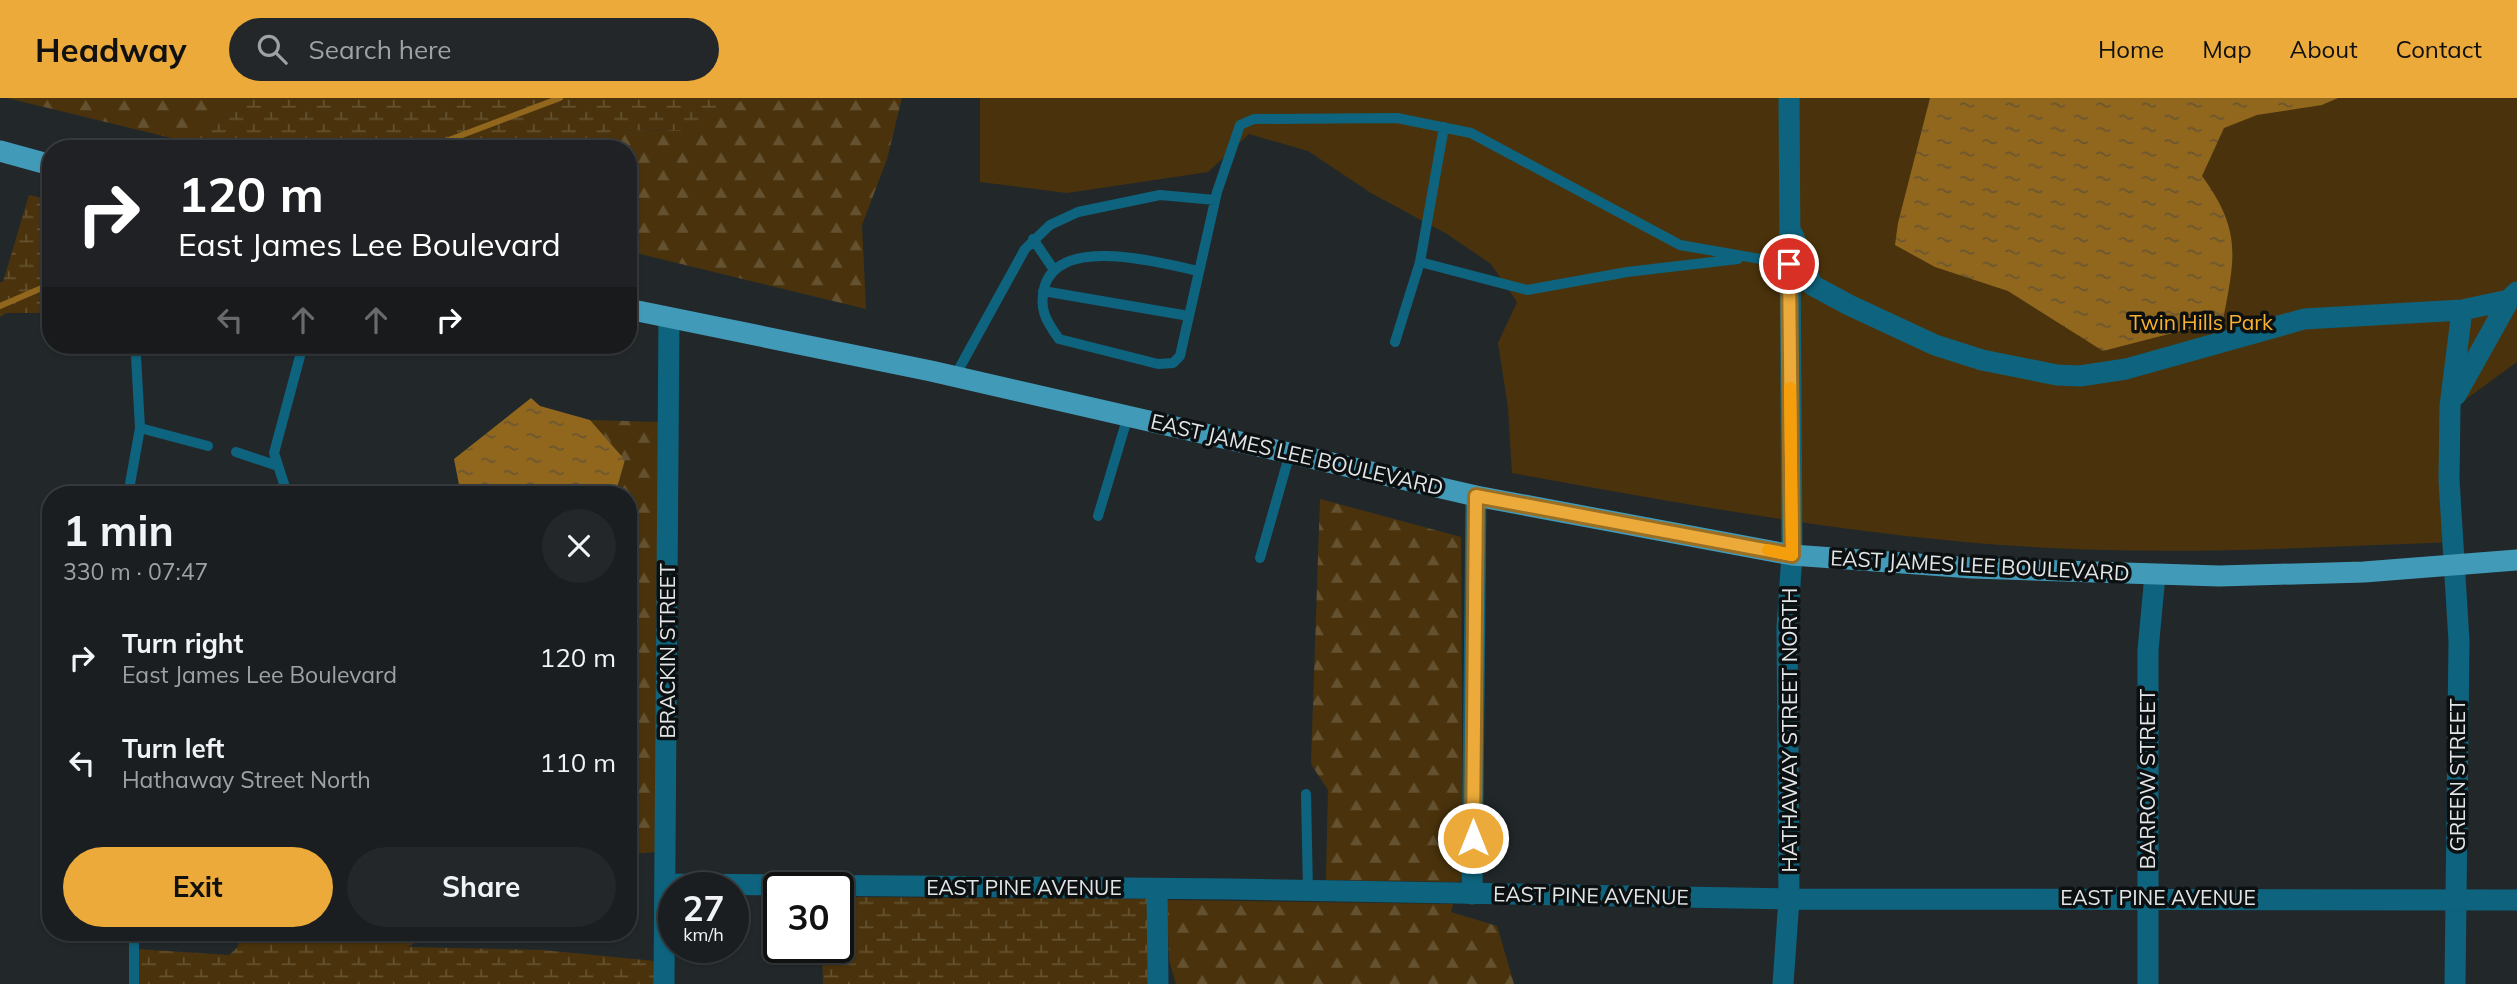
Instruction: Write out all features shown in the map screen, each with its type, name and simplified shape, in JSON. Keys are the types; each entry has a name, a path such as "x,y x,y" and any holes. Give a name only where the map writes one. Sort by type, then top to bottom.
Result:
{"main road":[{"path":"0,151 42,162"},
{"name":"EAST JAMES LEE BOULEVARD","path":"637,311 955,376 1476,496 1792,555 1972,568 2155,575 2364,572 2455,567 2517,560"}],"street":[{"name":"HATHAWAY STREET NORTH","path":"1783,984 1789,899 1787,627 1792,555 1789,98"},
{"path":"1788,222 1812,285 1935,345 1982,360 2057,376 2080,376 2126,369 2304,319 2462,310 2513,296"},
{"path":"2449,406 2513,296"},
{"name":"GREEN STREET","path":"2455,984 2459,641 2449,480 2449,406 2462,310"},
{"name":"BRACKIN STREET","path":"665,872 669,318"},
{"path":"1472,894 1476,496"},
{"name":"BARROW STREET","path":"2148,984 2148,650 2155,575"},
{"name":"EAST PINE AVENUE","path":"749,885 1789,899 2147,897 2517,900"},
{"path":"1157,889 1158,984"},
{"name":"BRACKIN STREET","path":"664,963 664,984"}],"lane":[{"path":"1199,271 1112,254 1062,264 1048,275 1041,299 1044,318 1059,339 1158,364 1172,363 1180,356 1215,200 1240,125 1254,119 1397,118 1471,132 1680,246 1789,264"},
{"path":"1395,342 1420,262 1444,127"},
{"path":"955,376 1033,239 1050,225 1078,212 1160,195 1215,200"},
{"path":"1033,239 1054,270"},
{"path":"1420,262 1527,290 1627,272 1751,257"},
{"path":"1043,291 1189,316"},
{"path":"285,486 274,453 301,354"},
{"path":"130,486 140,428 136,356"},
{"path":"1098,516 1128,416"},
{"path":"140,428 208,446"},
{"path":"236,452 278,466"},
{"path":"1260,558 1290,453"},
{"path":"1306,794 1308,891"},
{"path":"134,941 134,984"}],"green space":[{"path":"7,98 245,98 234,103 195,140 180,140"},
{"path":"245,98 746,98 696,127 684,131 617,130 591,140 195,140 234,103"},
{"path":"746,98 902,98 887,159 862,225 866,309 637,253 637,140 591,140 617,130 684,131"},
{"name":"Twin Hills Park","path":"980,98 2517,98 2517,362 2458,405 2453,542 2202,550 2051,548 1983,544 1848,529 1646,497 1512,473 1508,407 1498,343 1517,302 1491,264 1447,234 1371,193 1308,151 1249,134 1208,172 1067,193 980,182"},
{"path":"29,195 42,198 42,313 6,313 0,317 0,282 3,282"},
{"path":"590,420 659,422 656,852 637,853 637,486 618,486 625,460"},
{"path":"1320,499 1461,537 1463,873 1460,882 1326,880 1328,790 1311,764"},
{"path":"854,897 1147,899 1148,984 823,984 822,963 854,963"},
{"path":"1167,900 1453,904 1451,912 1497,926 1514,984 1176,984 1169,960"},
{"path":"239,941 417,941 408,947 542,950 655,961 655,984 136,984 136,949 229,955 238,947"}],"water":[{"path":"1930,98 2338,98 2322,105 2257,115 2224,128 2202,176 2224,213 2232,245 2223,320 2103,351 2008,291 1935,267 1895,245 1898,223"},
{"path":"531,398 540,406 590,420 625,460 618,486 459,486 454,459"}],"waterway":[{"path":"449,140 560,98"},
{"path":"0,306 42,288"}],"slow traffic":[{"path":"1768,550 1792,555 1790,388"}],"route":[{"path":"1473,838 1476,496 1582,518 1792,555 1789,264"}]}
